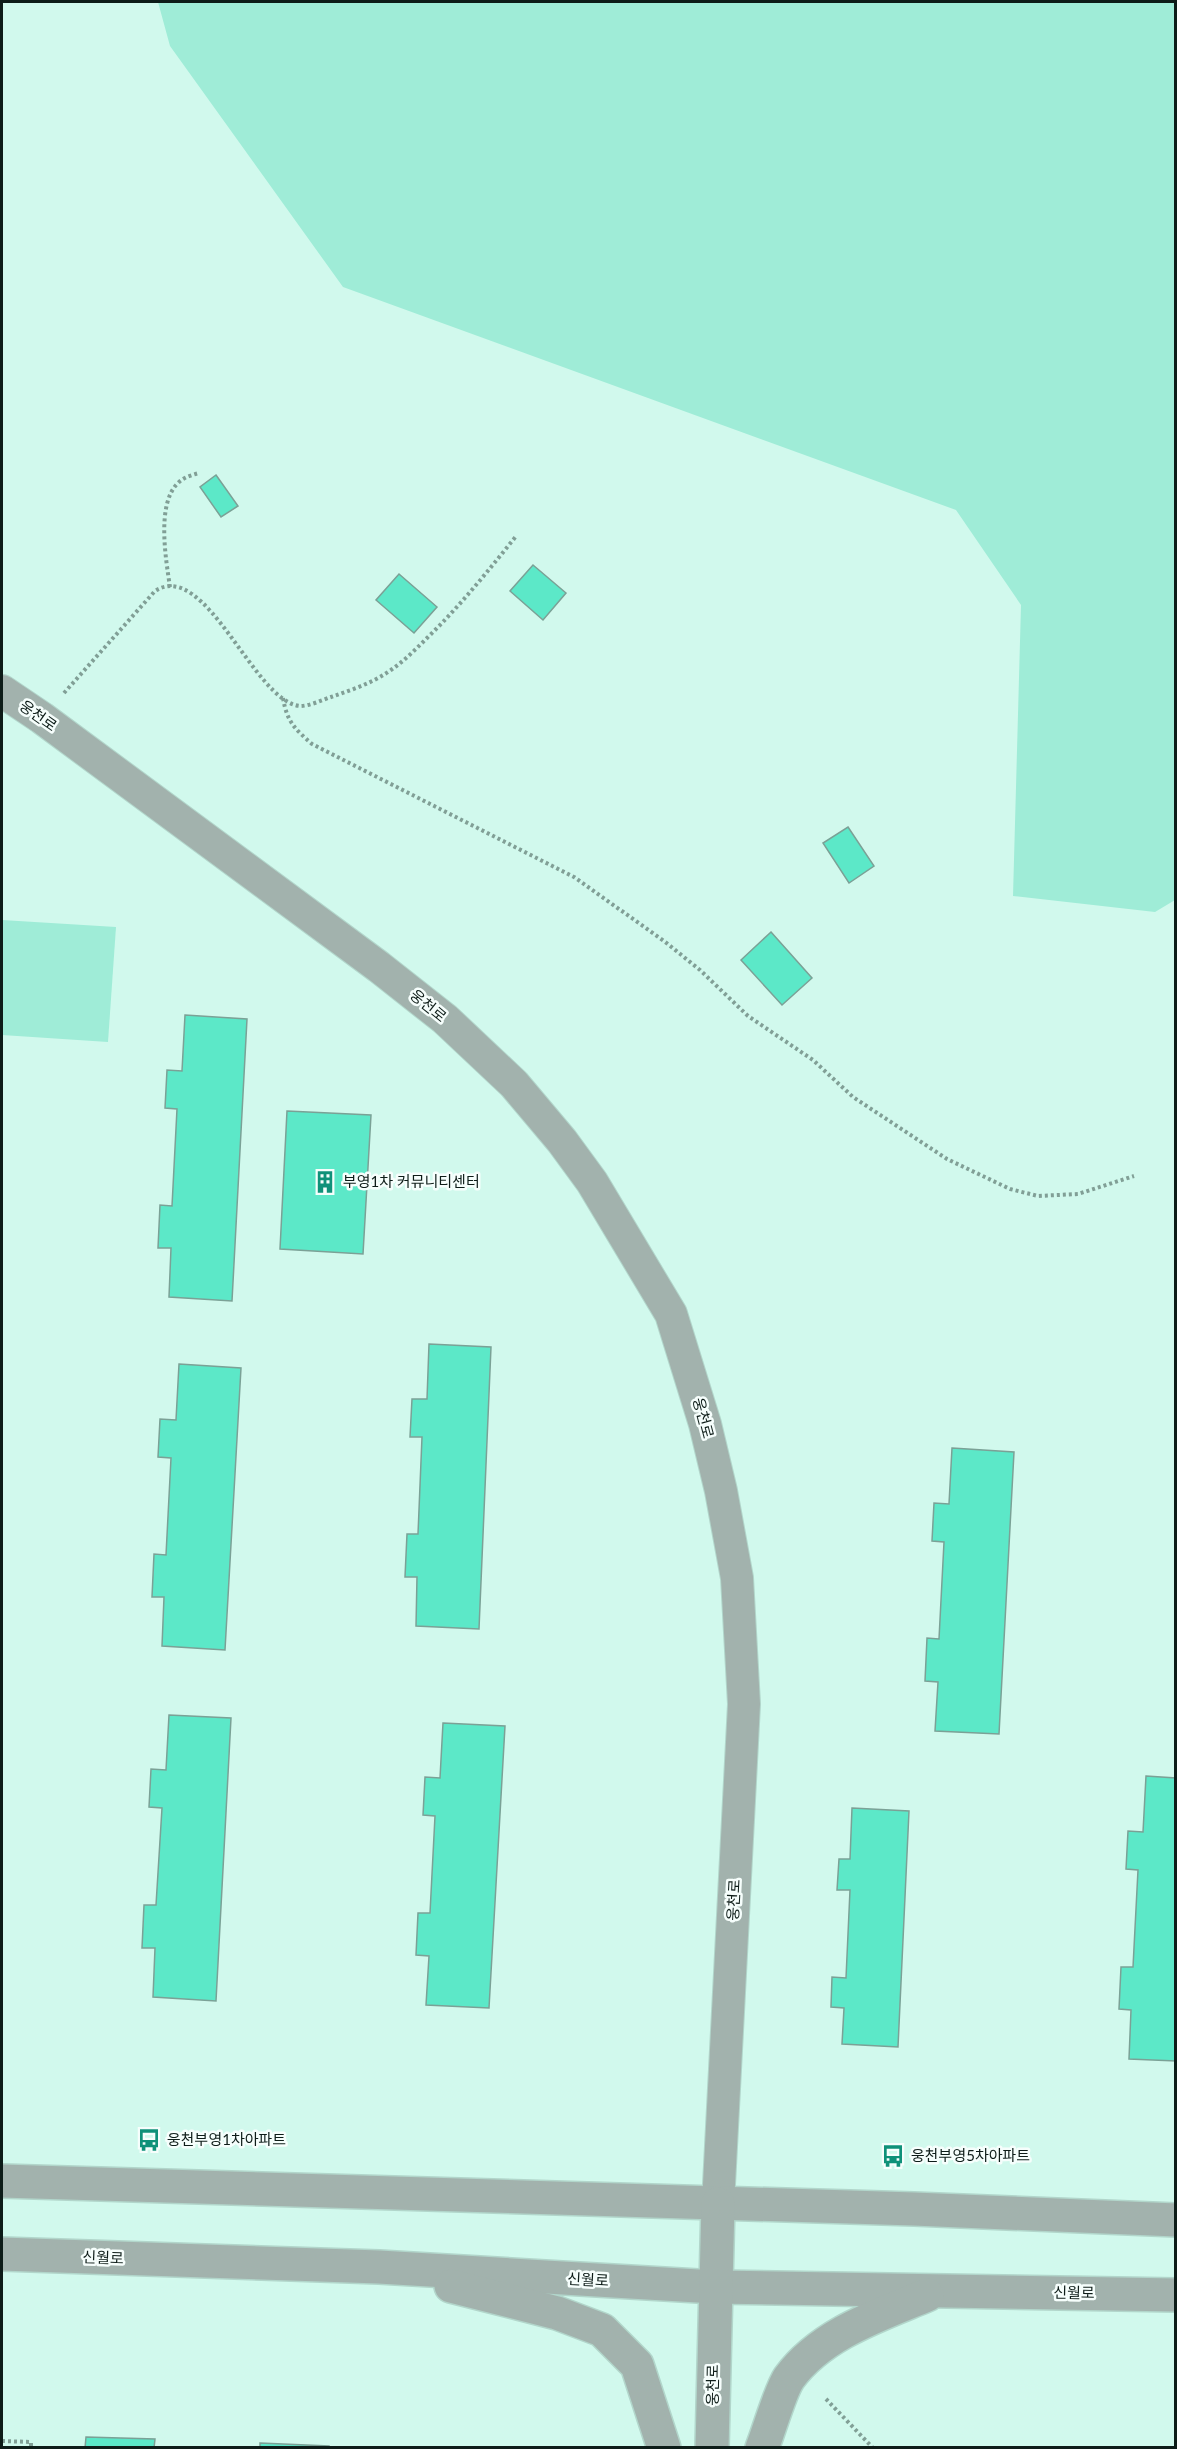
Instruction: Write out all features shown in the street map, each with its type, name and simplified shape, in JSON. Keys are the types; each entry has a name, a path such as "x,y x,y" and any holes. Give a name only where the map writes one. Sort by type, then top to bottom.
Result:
{"street":[{"name":"웅천로","path":"2,691 42,718 379,967 445,1019 514,1083 562,1141 592,1182 671,1314 691,1374 721,1491 736,1578 744,1704 718,2204 712,2448"},
{"path":"2,2181 1176,2220"},
{"name":"신월로","path":"2,2254 379,2267 715,2287 941,2289 1176,2295"},
{"path":"379,2267 557,2313 602,2330 636,2365 664,2448"},
{"path":"762,2448 788,2379 803,2362 819,2348 857,2325 941,2289"}],"path":[{"path":"170,587 164,537 168,505 178,483 184,478 199,473"},
{"path":"42,718 155,591 170,587 185,591 203,604 253,666 283,698 294,704 308,705 341,694 386,674 402,662 456,609 517,535"},
{"path":"283,698 286,715 296,729 312,744 574,877 664,941 700,970 748,1016 813,1060 853,1097 947,1159 1010,1189 1038,1196 1078,1194 1134,1176"},
{"path":"826,2399 873,2448"},
{"path":"2,2441 31,2442 31,2448"}],"green space":[{"path":"158,2 1175,2 1175,900 1155,912 1013,896 1021,605 956,510 343,287 170,46"},
{"path":"2,920 116,927 108,1042 2,1035"}],"building":[{"path":"216,475 238,506 221,517 200,487"},
{"path":"533,565 566,593 543,620 510,591"},
{"path":"399,574 437,607 414,633 376,600"},
{"path":"848,827 874,866 849,883 823,843"},
{"path":"771,932 812,978 782,1005 741,960"},
{"path":"185,1015 247,1019 232,1301 169,1297 171,1248 158,1248 160,1205 172,1206 177,1109 165,1108 167,1070 182,1071"},
{"name":"부영1차 커뮤니티센터","path":"287,1111 371,1115 363,1254 280,1249"},
{"path":"429,1344 491,1347 479,1629 416,1626 417,1577 405,1577 407,1534 418,1534 422,1437 410,1437 412,1399 427,1399"},
{"path":"179,1364 241,1368 225,1650 162,1646 164,1597 152,1597 154,1554 166,1555 171,1458 158,1457 160,1419 176,1420"},
{"path":"952,1448 1014,1452 999,1734 935,1731 938,1682 925,1681 927,1638 939,1639 944,1542 932,1541 934,1503 949,1504"},
{"path":"169,1715 231,1718 216,2001 153,1997 155,1948 142,1948 144,1905 156,1905 162,1808 149,1807 151,1769 166,1770"},
{"path":"443,1723 505,1726 489,2008 426,2005 429,1956 416,1955 418,1913 430,1913 435,1816 423,1815 425,1777 440,1778"},
{"path":"1146,1776 1176,1778 1176,2061 1129,2059 1131,2010 1119,2009 1121,1967 1133,1967 1138,1870 1126,1869 1128,1831 1143,1832"},
{"path":"852,1808 909,1811 898,2047 842,2044 844,2008 831,2007 832,1977 846,1978 850,1890 837,1890 839,1859 850,1859"},
{"path":"86,2437 155,2439 154,2448 85,2448"},
{"path":"260,2443 329,2446 329,2448 260,2448"}],"place":[{"name":"부영1차 커뮤니티센터","path":"325,1182"},
{"name":"웅천부영1차아파트","path":"149,2140"},
{"name":"웅천부영5차아파트","path":"893,2156"}]}
